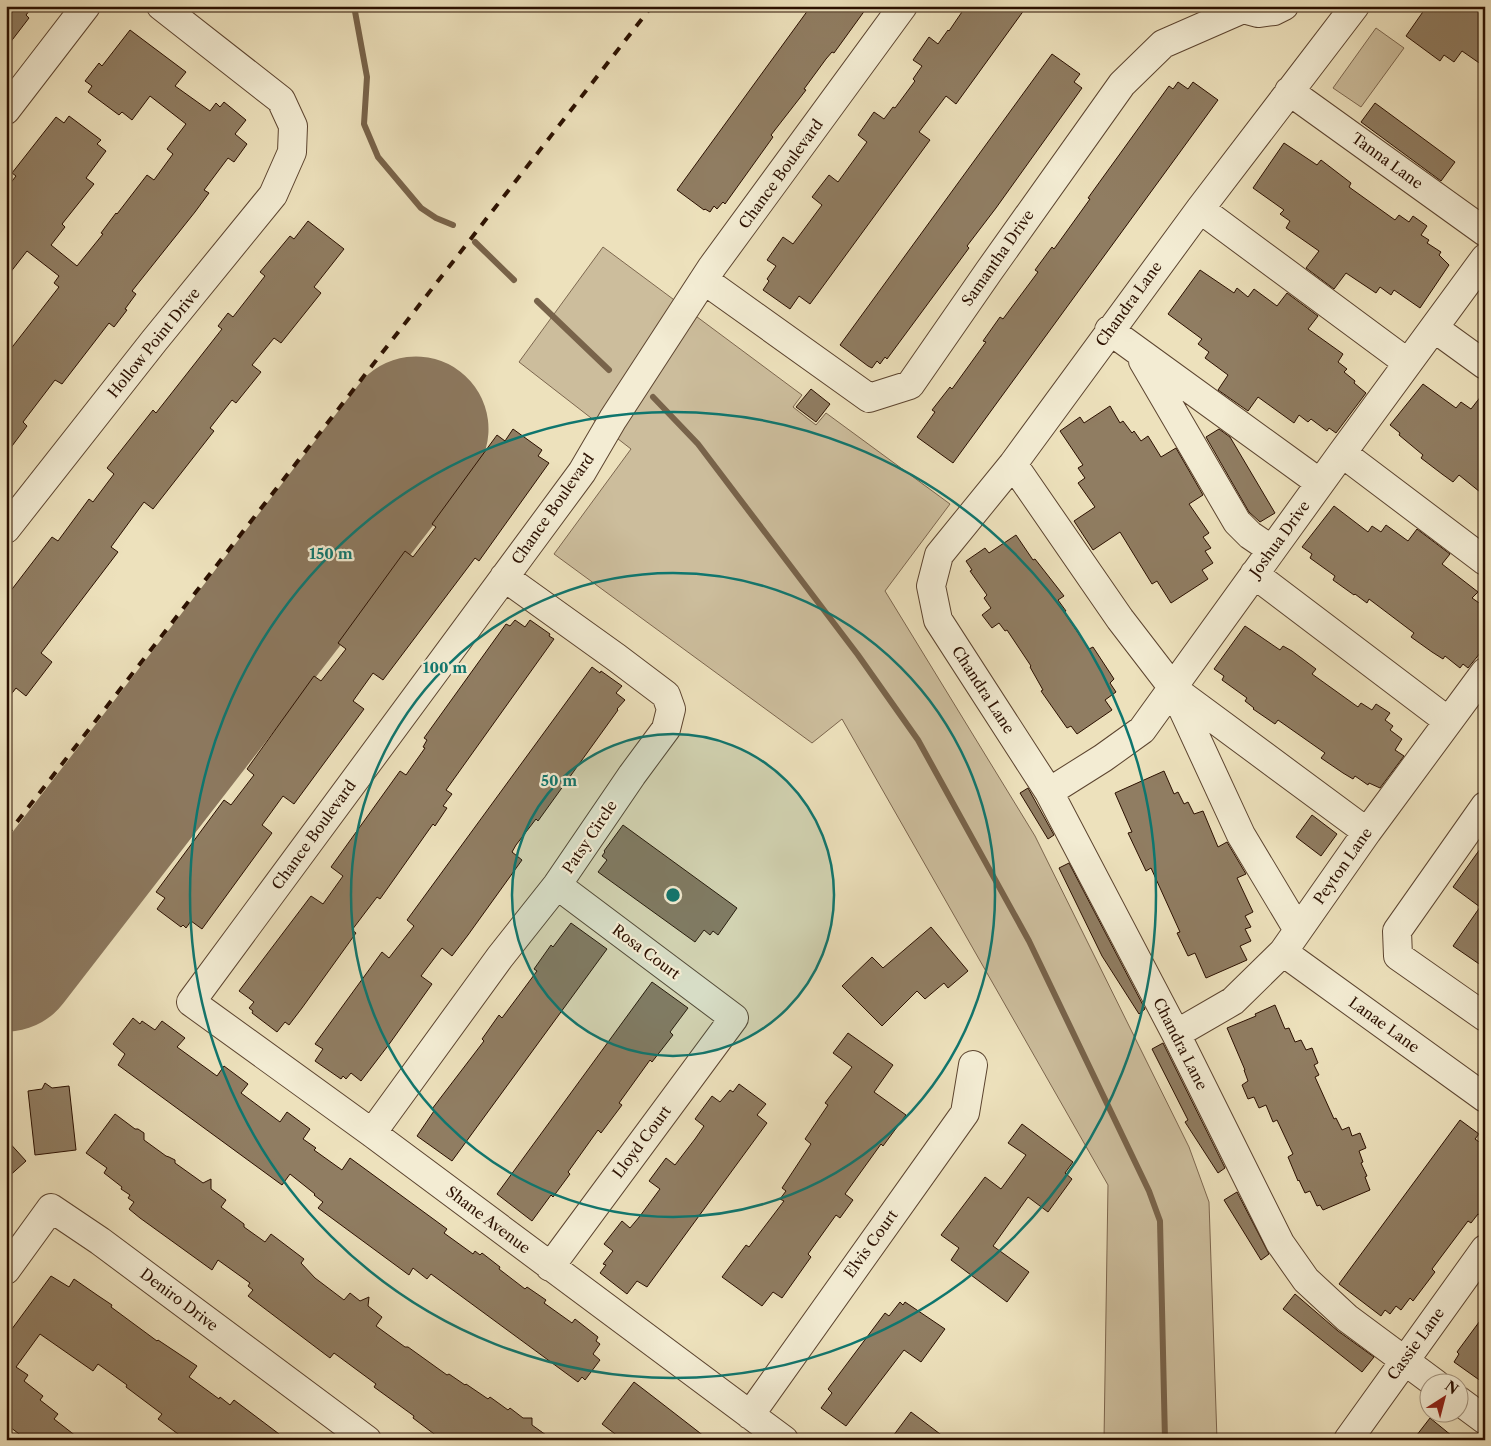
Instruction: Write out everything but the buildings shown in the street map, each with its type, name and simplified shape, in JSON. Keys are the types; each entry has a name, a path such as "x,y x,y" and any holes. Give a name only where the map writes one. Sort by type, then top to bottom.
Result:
{"street":[{"path":"6,110 86,6"},
{"name":"Hollow Point Drive","path":"6,528 154,341 273,195 292,152 293,126 282,100 161,6"},
{"name":"Chance Boulevard","path":"191,1002 582,472 613,419 704,280 903,6"},
{"name":"Samantha Drive","path":"704,280 869,398 910,385 988,271 1122,84 1163,44 1242,7 1258,13 1274,11 1284,6"},
{"name":"Chandra Lane","path":"1355,6 1289,90 1109,330 1013,464 939,555 931,586 938,620 1049,792 1176,1034 1280,1243 1306,1280 1347,1318 1423,1374"},
{"name":"Tanna Lane","path":"1289,90 1485,232"},
{"path":"1200,209 1408,363"},
{"name":"Joshua Drive","path":"1049,792 1104,758 1142,730 1485,258"},
{"path":"1434,328 1485,365"},
{"path":"1109,330 1320,483"},
{"path":"1137,351 1237,522 1250,535 1272,550"},
{"path":"1342,453 1485,561"},
{"path":"1013,464 1120,619 1173,688 1291,941"},
{"path":"1254,574 1448,721"},
{"name":"Patsy Circle","path":"372,1133 500,957 557,885 632,774 666,729 671,709 666,695 504,577"},
{"name":"Peyton Lane","path":"1176,1034 1233,1001 1291,941 1367,832 1485,672"},
{"path":"1173,688 1367,832"},
{"path":"1485,806 1397,931 1398,956 1485,1017"},
{"name":"Rosa Court","path":"557,885 734,1018"},
{"name":"Lanae Lane","path":"1291,941 1485,1098"},
{"name":"Shane Avenue","path":"191,1002 372,1133 784,1440"},
{"name":"Lloyd Court","path":"550,1266 734,1018"},
{"name":"Elvis Court","path":"750,1415 965,1113 973,1066"},
{"name":"Deniro Drive","path":"6,1270 52,1208 100,1241 368,1440"},
{"name":"Cassie Lane","path":"1348,1440 1485,1249"},
{"path":"1468,1407 1485,1420"}],"shaded area":[{"path":"1376,28 1404,48 1361,107 1333,88"},
{"path":"603,247 802,395 793,407 816,425 826,413 950,504 885,591 1035,836 1189,1147 1209,1202 1217,1440 1104,1440 1108,1185 842,719 812,743 554,554 631,449 519,362"}],"waterway":[{"path":"354,6 367,77 364,124 378,157 421,208 436,218 453,225"},
{"path":"475,242 514,280"},
{"path":"537,301 609,370"},
{"path":"653,397 698,444 858,655 918,740 1029,941 1149,1191 1160,1221 1165,1440"}],"runway":[{"path":"6,959 416,429"}],"railway":[{"path":"6,836 652,6"}]}
